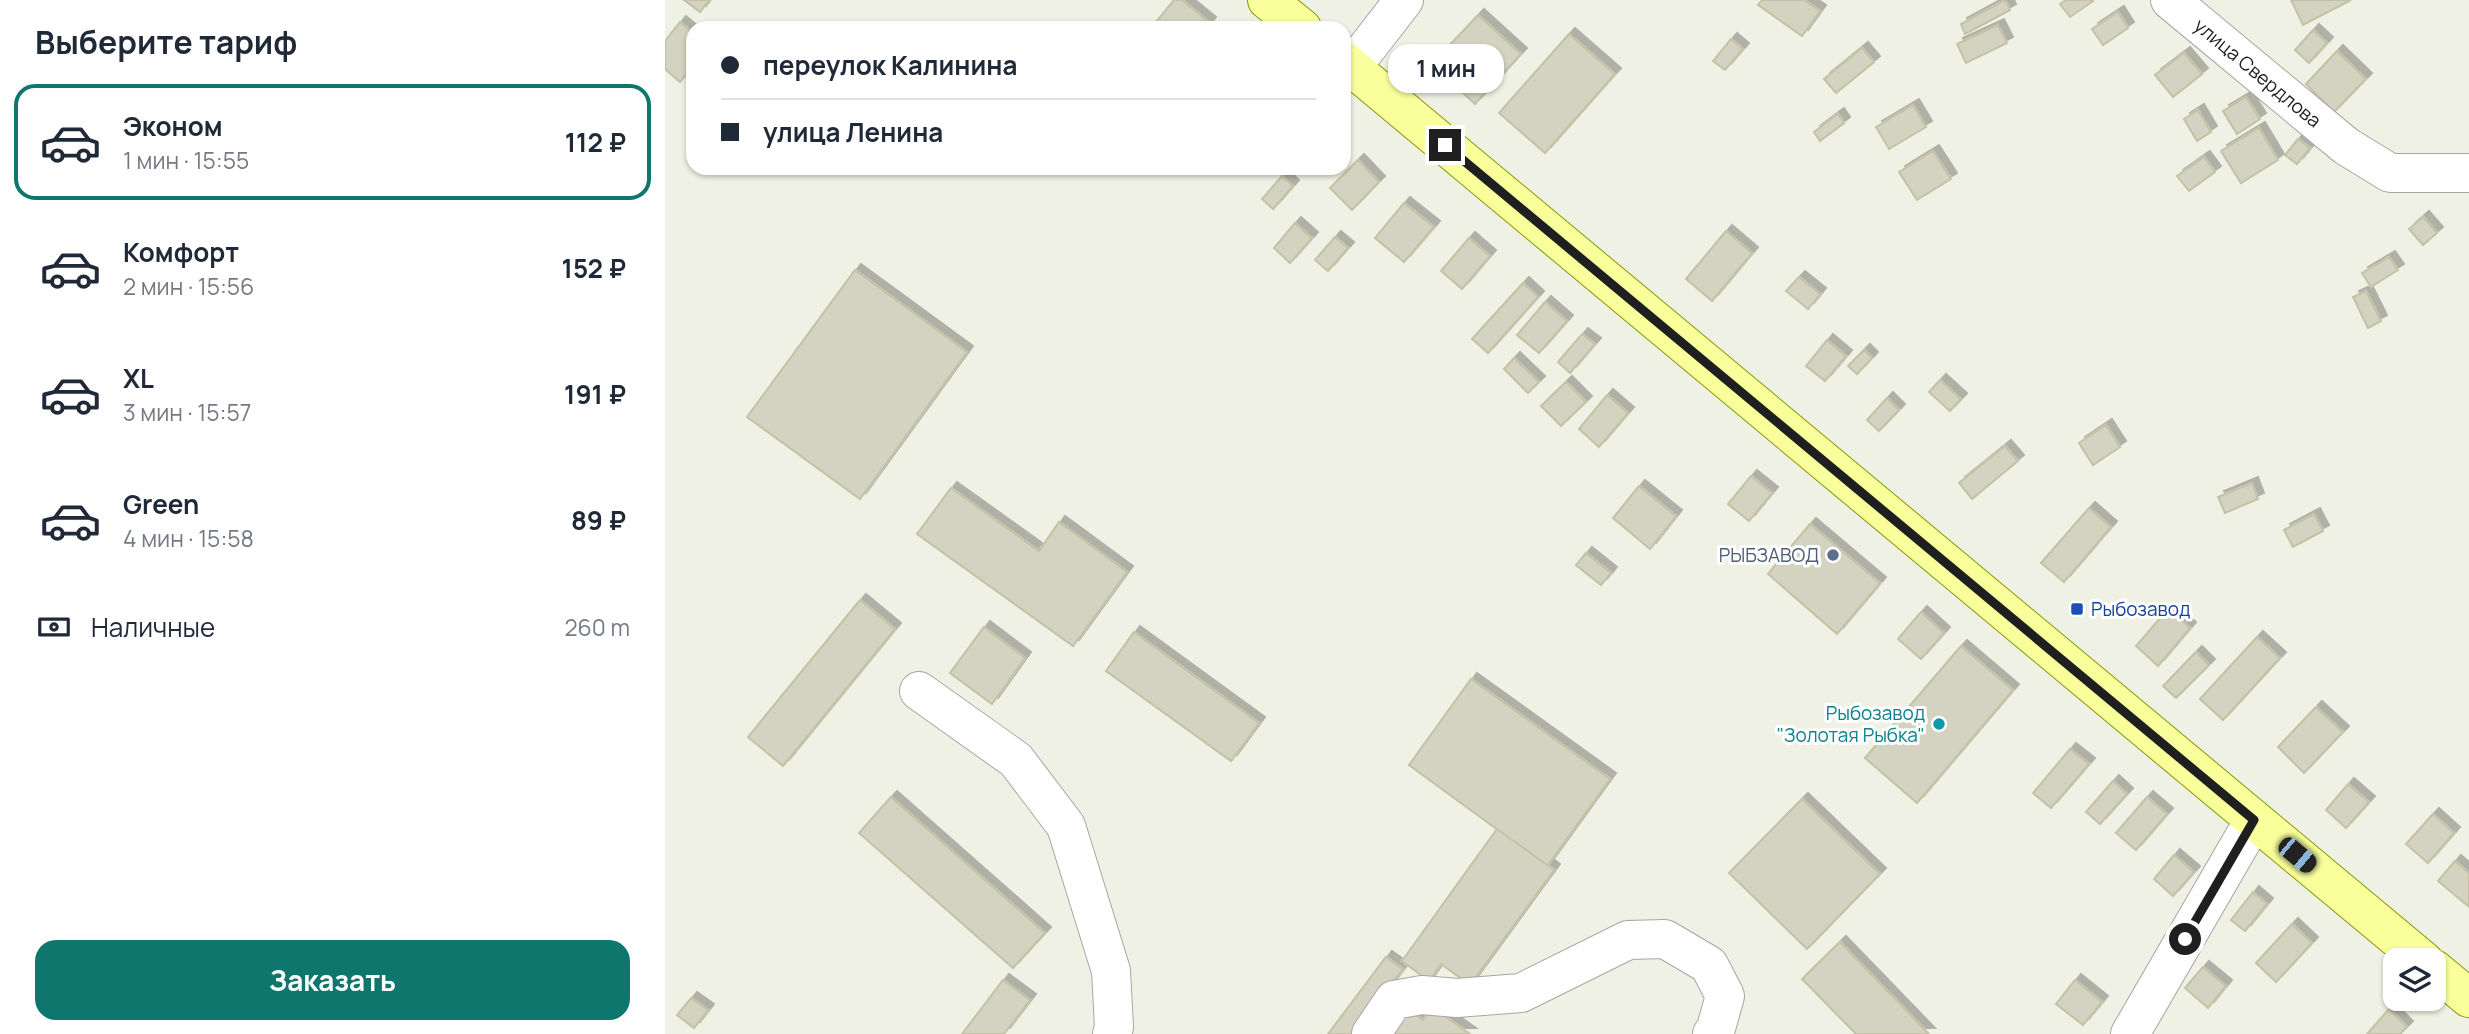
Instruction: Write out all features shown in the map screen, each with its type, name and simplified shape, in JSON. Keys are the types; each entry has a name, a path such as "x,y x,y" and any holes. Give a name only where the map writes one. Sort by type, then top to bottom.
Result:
{"main road":[{"path":"1267,0 1293,21"},
{"path":"1351,67 2408,948"},
{"path":"2446,979 2469,998"}],"street":[{"path":"1351,61 1404,0"},
{"name":"улица Свердлова","path":"2170,0 2346,146 2390,173 2469,173"},
{"path":"919,691 1016,760 1066,826 1111,971 1117,1032"},
{"path":"2130,1034 2254,820"},
{"path":"1371,1034 1394,1000 1422,995 1457,998 1521,993 1628,940 1665,939 1709,965 1725,996 1716,1028 1711,1034"}],"building":[{"path":"684,0 709,0 700,12"},
{"path":"1174,0 1182,0 1208,21 1157,21"},
{"path":"1762,0 1804,0 1820,11 1802,36 1758,5"},
{"path":"2005,0 2010,10 1965,34 1961,24"},
{"path":"2066,0 2093,1 2070,17 2060,4"},
{"path":"2291,0 2351,0 2303,25"},
{"path":"2118,12 2128,28 2103,45 2092,29"},
{"path":"1478,15 1521,54 1475,104 1432,64"},
{"path":"680,22 686,27 686,75 680,82 665,69 665,41"},
{"path":"1998,25 2007,43 1966,63 1957,44"},
{"path":"2313,30 2327,43 2309,63 2295,50"},
{"path":"1569,34 1615,74 1545,153 1499,113"},
{"path":"1731,39 1743,49 1725,70 1713,61"},
{"path":"1862,48 1874,62 1836,93 1824,79"},
{"path":"2337,51 2366,79 2334,112 2306,84"},
{"path":"2184,53 2202,74 2173,97 2155,75"},
{"path":"2246,97 2260,119 2237,134 2223,111"},
{"path":"1913,105 1926,127 1889,149 1876,127"},
{"path":"2198,110 2211,132 2197,141 2184,119"},
{"path":"1838,114 1844,123 1820,141 1814,132"},
{"path":"2259,128 2278,160 2241,183 2221,151"},
{"path":"2298,139 2310,148 2297,164 2285,155"},
{"path":"1933,151 1951,179 1917,200 1899,172"},
{"path":"2204,157 2215,172 2189,191 2177,176"},
{"path":"1358,160 1379,182 1352,210 1330,188 1343,175 1351,175 1351,167"},
{"path":"1282,176 1293,186 1273,209 1262,199"},
{"path":"1404,203 1434,227 1404,262 1375,238"},
{"path":"2423,217 2437,233 2423,245 2409,229"},
{"path":"1295,223 1312,238 1290,263 1274,248"},
{"path":"1726,231 1752,253 1712,301 1686,279"},
{"path":"1335,237 1348,248 1328,271 1315,260"},
{"path":"1469,238 1490,256 1462,289 1441,271"},
{"path":"2389,257 2398,270 2371,287 2362,273"},
{"path":"855,270 967,352 860,499 747,417"},
{"path":"1799,277 1820,294 1808,309 1786,291"},
{"path":"1523,283 1538,297 1488,353 1472,339"},
{"path":"2366,291 2381,321 2368,328 2353,297"},
{"path":"1545,302 1567,321 1539,353 1517,335"},
{"path":"1582,334 1595,344 1570,373 1558,362"},
{"path":"1827,340 1846,356 1825,381 1806,366"},
{"path":"1864,350 1872,358 1857,374 1848,366"},
{"path":"1514,358 1539,382 1528,393 1504,369"},
{"path":"1940,380 1961,399 1950,411 1929,392"},
{"path":"1566,382 1586,402 1561,426 1541,406"},
{"path":"1607,395 1628,413 1599,447 1579,429"},
{"path":"1887,398 1899,410 1879,431 1867,420"},
{"path":"2106,425 2120,447 2093,465 2079,443"},
{"path":"2005,446 2018,461 1972,499 1959,483"},
{"path":"1751,476 1772,493 1749,521 1728,504"},
{"path":"2252,483 2258,499 2225,513 2218,497"},
{"path":"1639,486 1676,516 1650,549 1613,518"},
{"path":"951,488 1039,551 1059,522 1127,572 1073,646 917,534"},
{"path":"2089,508 2111,527 2064,582 2041,563"},
{"path":"2314,514 2323,531 2293,547 2284,530"},
{"path":"1810,524 1880,583 1837,634 1768,574"},
{"path":"1586,553 1611,573 1601,585 1576,565"},
{"path":"860,600 895,629 783,766 748,737"},
{"path":"2168,609 2190,628 2158,666 2136,646"},
{"path":"1921,612 1944,633 1921,659 1898,639"},
{"path":"984,627 1025,658 992,704 950,673"},
{"path":"1134,632 1259,723 1231,761 1106,671"},
{"path":"2257,637 2280,658 2223,720 2200,699"},
{"name":"Рыбозавод \"Золотая Рыбка\"","path":"1961,646 2013,690 1917,803 1865,758"},
{"path":"2196,652 2209,665 2176,698 2163,686"},
{"path":"1471,679 1610,779 1547,866 1409,765"},
{"path":"2316,707 2343,732 2304,773 2278,747"},
{"path":"2070,749 2089,764 2051,808 2033,793"},
{"path":"2113,781 2127,794 2100,824 2086,812"},
{"path":"2348,784 2369,802 2346,828 2326,810"},
{"path":"891,797 1045,933 1013,968 859,833"},
{"path":"2147,797 2167,814 2136,850 2116,833"},
{"path":"1802,799 1880,874 1807,949 1729,873"},
{"path":"2433,814 2454,833 2428,863 2406,844"},
{"path":"1497,829 1554,870 1470,985 1441,964 1429,981 1402,961"},
{"path":"2174,855 2194,872 2173,896 2154,879"},
{"path":"2455,861 2469,873 2469,907 2438,881"},
{"path":"2253,892 2267,904 2245,931 2231,920"},
{"path":"2292,924 2312,943 2276,982 2256,963"},
{"path":"1840,942 1929,1034 1856,1034 1802,979"},
{"path":"1386,957 1403,969 1353,1034 1328,1034"},
{"path":"2203,967 2226,986 2208,1008 2185,988"},
{"path":"1003,980 1030,1000 1004,1034 962,1034"},
{"path":"2075,980 2102,1002 2083,1025 2056,1004"},
{"path":"691,998 708,1010 694,1028 677,1015"},
{"path":"1432,1007 1470,1034 1392,1034 1409,1010 1423,1020"},
{"path":"2387,1011 2391,1011 2407,1027 2400,1034 2367,1034"}],"place":[{"name":"РЫБЗАВОД","path":"1833,555"},
{"name":"Рыбозавод","path":"2077,609"},
{"name":"Рыбозавод \"Золотая Рыбка\"","path":"1939,724"}],"route":[{"path":"1445,145 2254,820 2185,939"}]}
